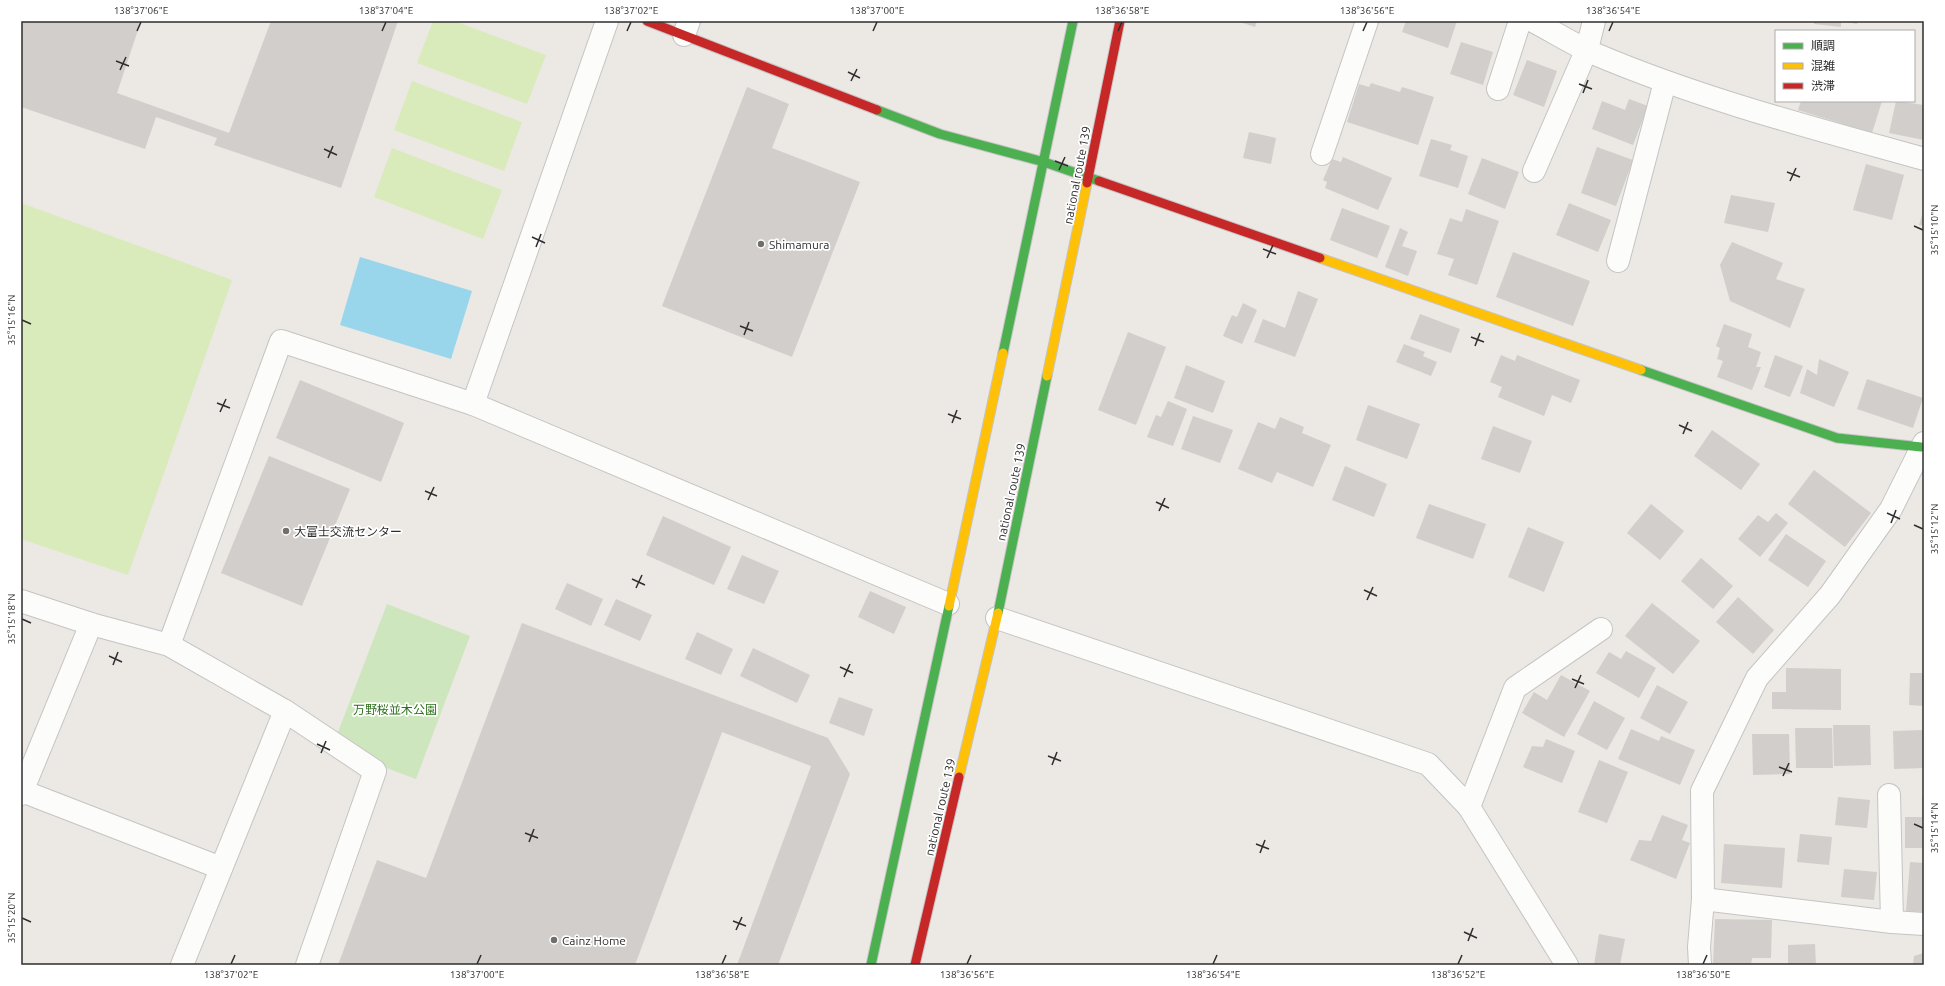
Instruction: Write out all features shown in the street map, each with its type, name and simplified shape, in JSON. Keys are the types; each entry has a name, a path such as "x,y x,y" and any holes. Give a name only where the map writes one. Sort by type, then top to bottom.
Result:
{"main road":[{"path":"647,21 687,28 940,134 1044,162 1089,177 1837,438 1923,445"},
{"path":"871,965 892,874 948,604 1044,162 1073,21"},
{"name":"national route 139","path":"915,965 997,618 1120,21"}],"street":[{"path":"473,404 607,21"},
{"path":"1322,154 1367,21"},
{"path":"1498,89 1520,21"},
{"path":"1533,21 1587,49 1665,82 1789,121 1924,159"},
{"path":"1534,171 1587,49 1594,21"},
{"path":"1618,261 1665,82"},
{"path":"169,645 282,340 473,404 948,604"},
{"path":"1700,965 1699,947 1703,899 1702,791 1705,784 1757,678 1830,595 1892,509 1923,445"},
{"path":"21,601 91,624 169,645 285,711 375,771 307,965"},
{"path":"997,618 1428,764 1469,808 1567,965"},
{"path":"91,624 22,793 221,868"},
{"path":"1469,808 1515,688 1601,629"},
{"path":"182,965 285,711"},
{"path":"1889,795 1892,922"},
{"path":"1703,899 1892,922 1924,924"}],"green space":[{"path":"433,21 454,21 546,55 527,104 417,63"},
{"path":"412,81 522,122 504,171 394,130"},
{"path":"392,148 502,190 483,239 374,197"},
{"path":"21,203 232,280 128,575 21,539"},
{"name":"万野桜並木公園","path":"387,604 470,636 416,779 381,766 338,732"}],"water":[{"path":"360,257 472,291 451,359 340,325"}],"building":[{"path":"21,21 141,21 117,93 229,133 271,21 398,21 341,188 214,145 217,138 156,117 145,149 21,107"},
{"path":"1237,21 1257,21 1255,27"},
{"path":"1406,21 1457,21 1448,48 1402,32"},
{"path":"1814,21 1841,21 1841,27 1814,24"},
{"path":"1842,21 1858,21 1857,24"},
{"path":"1461,42 1493,52 1483,85 1450,74"},
{"path":"1527,60 1557,71 1544,107 1513,95"},
{"path":"1371,83 1400,92 1402,87 1434,97 1418,145 1347,122 1359,84 1369,87"},
{"name":"Shimamura","path":"747,87 789,104 772,148 860,182 792,357 662,306"},
{"path":"1629,99 1648,106 1633,145 1592,129 1602,101 1625,110"},
{"path":"1801,102 1882,102 1872,133 1798,110"},
{"path":"1896,102 1924,105 1924,140 1889,133"},
{"path":"1249,132 1276,138 1271,164 1243,158"},
{"path":"1431,139 1452,145 1450,150 1468,156 1458,188 1419,176"},
{"path":"1597,147 1633,160 1616,206 1581,193"},
{"path":"1343,157 1392,178 1378,210 1325,188 1327,182 1323,180 1332,159 1341,162"},
{"path":"1482,158 1519,172 1505,209 1468,194"},
{"path":"1866,164 1904,175 1892,220 1853,210"},
{"path":"1731,195 1775,203 1768,232 1724,223"},
{"path":"1569,203 1611,220 1598,252 1556,235"},
{"path":"1342,208 1390,226 1377,258 1330,240"},
{"path":"1466,209 1499,221 1477,285 1448,275 1454,259 1437,254 1450,218 1462,222"},
{"path":"1924,209 1924,226 1919,225"},
{"path":"1400,228 1408,232 1402,246 1417,251 1408,276 1385,267"},
{"path":"1732,242 1783,263 1776,279 1805,289 1790,328 1730,301 1720,265"},
{"path":"1513,252 1590,281 1573,326 1496,297"},
{"path":"1298,291 1318,299 1295,357 1254,342 1263,319 1285,328"},
{"path":"1243,303 1257,310 1242,344 1223,336 1232,315 1237,317"},
{"path":"1420,314 1460,329 1451,353 1410,339"},
{"path":"1724,324 1752,334 1748,347 1761,352 1756,367 1761,367 1752,390 1717,377 1723,361 1717,359 1720,348 1716,346"},
{"path":"1128,332 1166,347 1136,425 1098,410"},
{"path":"1404,344 1425,352 1423,356 1437,362 1431,376 1396,362"},
{"path":"1501,355 1515,361 1517,355 1580,380 1571,403 1552,395 1544,416 1498,397 1502,387 1490,382"},
{"path":"1775,355 1803,366 1790,397 1764,387"},
{"path":"1819,359 1849,372 1834,407 1800,393 1807,369 1817,375"},
{"path":"1186,365 1225,381 1213,413 1174,398"},
{"path":"1867,379 1923,398 1913,428 1857,409"},
{"path":"300,380 404,423 381,482 276,438"},
{"path":"1168,401 1187,409 1173,446 1147,437 1156,415 1161,417"},
{"path":"1368,405 1420,424 1407,459 1356,440"},
{"path":"1193,416 1233,430 1220,463 1181,449"},
{"path":"1280,417 1304,427 1302,433 1331,445 1313,487 1277,472 1272,483 1238,469 1258,422 1275,429"},
{"path":"1493,426 1532,441 1520,473 1481,459"},
{"path":"1712,430 1760,464 1741,490 1694,456"},
{"name":"大富士交流センター","path":"269,456 350,489 302,606 221,573"},
{"path":"1345,466 1387,484 1374,517 1332,500"},
{"path":"1814,470 1871,513 1845,547 1788,504"},
{"path":"1429,504 1486,524 1473,559 1416,538"},
{"path":"1651,504 1684,531 1660,560 1627,533"},
{"path":"1776,513 1788,523 1760,557 1738,539 1758,515 1768,522"},
{"path":"663,516 731,547 714,585 646,555"},
{"path":"1528,527 1564,542 1544,592 1508,577"},
{"path":"1786,534 1826,561 1808,587 1768,560"},
{"path":"742,555 779,571 764,604 727,589"},
{"path":"1701,558 1733,586 1713,609 1681,581"},
{"path":"567,583 603,599 591,626 555,609"},
{"path":"870,591 906,607 894,634 858,617"},
{"path":"1738,597 1774,630 1753,654 1716,622"},
{"path":"616,599 652,615 640,641 604,625"},
{"path":"1652,603 1700,641 1673,674 1625,636"},
{"path":"522,623 828,738 850,774 778,965 737,965 811,766 722,732 635,965 338,965 377,860 426,878"},
{"path":"697,632 733,649 721,675 685,659"},
{"path":"753,648 810,675 797,703 740,676"},
{"path":"1626,651 1656,668 1639,698 1596,673 1609,652 1621,659"},
{"path":"1786,668 1841,669 1841,710 1772,709 1772,692 1786,692"},
{"path":"1910,673 1924,673 1924,706 1909,705"},
{"path":"1561,675 1590,691 1564,737 1522,713 1534,692 1547,700"},
{"path":"1657,685 1688,702 1670,734 1640,718"},
{"path":"839,697 873,709 864,736 829,723"},
{"path":"1594,701 1625,718 1607,750 1577,734"},
{"path":"1833,725 1870,725 1871,765 1834,766"},
{"path":"1795,728 1832,728 1833,768 1796,768"},
{"path":"1631,729 1659,741 1661,736 1695,750 1680,785 1618,759"},
{"path":"1924,730 1924,768 1894,769 1893,731"},
{"path":"1752,734 1789,734 1790,774 1753,775"},
{"path":"1546,739 1575,751 1562,783 1523,767 1532,746 1543,747"},
{"path":"1599,760 1628,772 1607,823 1578,812"},
{"path":"1838,797 1870,800 1867,828 1835,825"},
{"path":"1922,797 1924,797 1924,848 1905,848 1905,817 1922,817"},
{"path":"1662,815 1688,825 1682,840 1690,843 1676,879 1630,860 1639,840 1651,841"},
{"path":"1800,834 1832,837 1829,865 1797,862"},
{"path":"1724,844 1785,848 1782,888 1721,883"},
{"path":"1910,862 1924,863 1924,912 1906,911"},
{"path":"1844,869 1877,872 1874,900 1841,897"},
{"path":"1715,919 1772,920 1771,958 1752,958 1751,965 1713,965"},
{"path":"1599,934 1625,939 1620,965 1594,965"},
{"path":"1815,944 1816,965 1788,965 1788,945"},
{"path":"1924,953 1924,965 1913,965 1914,956"}],"traffic: fast":[{"path":"1003,353 1073,21"},
{"path":"877,110 940,134 1044,162 1099,181"},
{"path":"1641,370 1837,438 1921,447"},
{"path":"998,613 1047,376"},
{"path":"871,965 949,606"}],"traffic: slow":[{"path":"1047,376 1087,183"},
{"path":"1320,258 1641,370"},
{"path":"949,606 1003,353"},
{"path":"959,777 998,613"}],"traffic: jam":[{"path":"647,21 877,110"},
{"path":"1087,183 1120,21"},
{"path":"1099,181 1320,258"},
{"path":"915,965 959,777"}],"place":[{"name":"Shimamura","path":"761,244"},
{"name":"大富士交流センター","path":"286,531"},
{"name":"Cainz Home","path":"554,940"}]}
